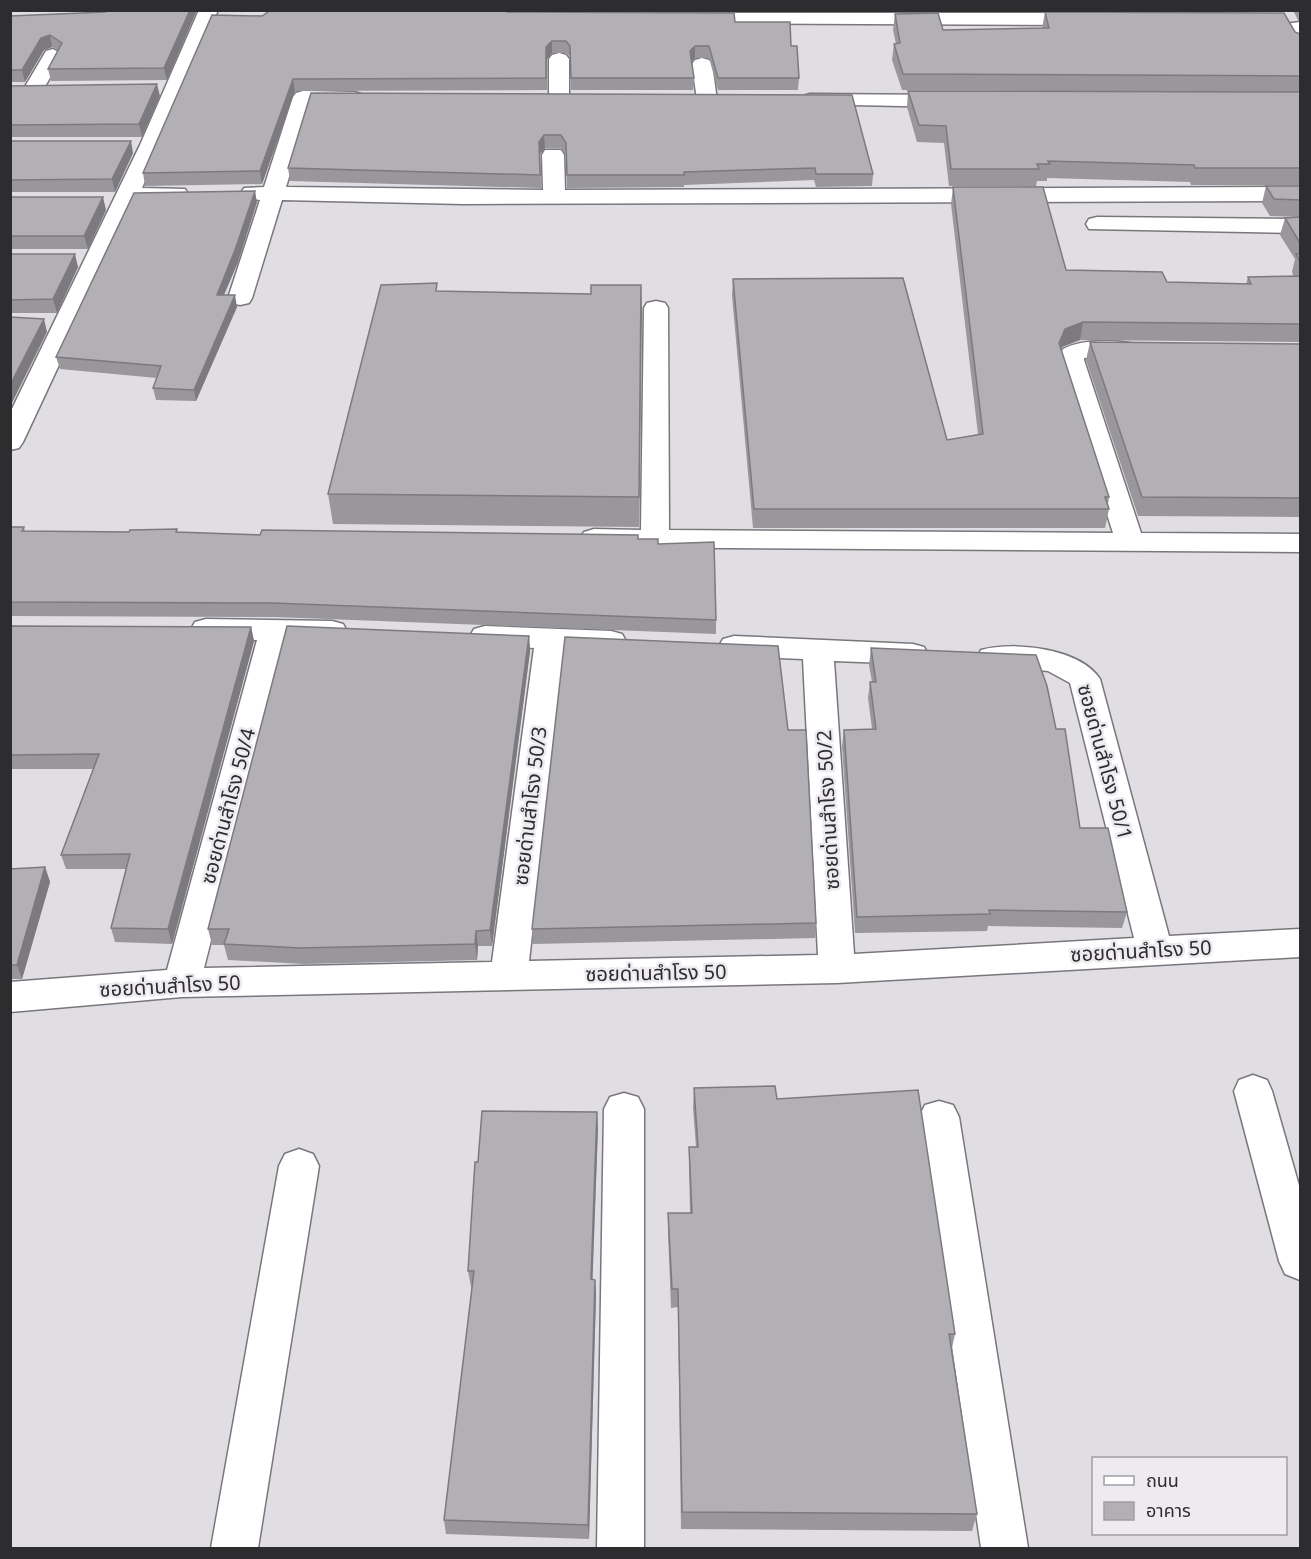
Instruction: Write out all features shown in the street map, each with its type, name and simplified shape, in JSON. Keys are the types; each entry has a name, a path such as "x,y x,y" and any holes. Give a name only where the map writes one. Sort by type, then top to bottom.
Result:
{"street":[{"path":"10,442 21,396 87,258 126,198 176,88 214,16"},
{"path":"675,19 1108,19"},
{"path":"33,90 53,55"},
{"path":"559,59 559,99"},
{"path":"702,64 707,100"},
{"path":"152,88 176,88"},
{"path":"10,90 57,89"},
{"path":"240,298 303,97 374,98"},
{"path":"536,99 582,99"},
{"path":"684,100 730,100"},
{"path":"788,100 973,101"},
{"path":"128,145 151,145"},
{"path":"553,155 554,196"},
{"path":"101,201 194,194"},
{"path":"227,194 554,196 1300,194"},
{"path":"1097,224 1300,226"},
{"path":"655,538 656,308"},
{"path":"1130,542 1071,360 1072,354 1080,350 1161,351"},
{"path":"573,538 1300,543"},
{"path":"183,629 355,632"},
{"name":"ซอยด่านสำโรง 50/4","path":"182,983 274,629"},
{"path":"458,635 644,643"},
{"name":"ซอยด่านสำโรง 50/3","path":"509,974 550,639"},
{"name":"ซอยด่านสำโรง 50/1","path":"702,645 1052,660 1072,667 1084,679 1155,950"},
{"name":"ซอยด่านสำโรง 50/2","path":"818,650 837,969"},
{"name":"ซอยด่านสำโรง 50","path":"10,997 182,983 509,974 837,969 1300,943"},
{"path":"1252,1091 1300,1261"},
{"path":"620,1548 624,1109"},
{"path":"939,1117 1005,1548"},
{"path":"234,1548 299,1166"}],"building":[{"path":"105,10 190,10 164,68 48,69 62,43 50,35 41,38 22,70 10,70 10,16 105,12"},
{"path":"271,10 734,13 735,22 790,22 791,46 797,46 799,78 718,78 709,46 695,46 690,51 694,78 571,78 570,46 566,41 552,41 546,47 546,78 293,79 260,171 143,173 212,15 262,16"},
{"path":"1045,12 1284,13 1295,32 1300,34 1300,76 903,74 894,44 900,43 895,14 938,13 943,30 1049,28"},
{"path":"157,84 139,124 10,125 10,86"},
{"path":"908,91 1300,92 1300,168 1195,168 1194,165 1048,161 1050,164 1037,164 1039,169 951,169 946,126 919,125"},
{"path":"311,93 852,95 873,174 816,174 815,168 684,172 684,175 567,175 566,143 561,135 544,135 539,142 540,175 288,168"},
{"path":"10,141 131,141 112,179 10,180"},
{"path":"1266,186 1300,186 1300,200 1274,199"},
{"path":"953,187 1043,187 1066,270 1162,272 1167,282 1251,284 1248,277 1300,276 1300,324 1083,322 1065,329 1059,343 1109,497 1105,497 1109,509 754,509 733,279 903,278 947,440 983,434"},
{"path":"255,191 217,295 235,295 194,390 153,388 161,366 56,357 134,193"},
{"path":"10,197 103,197 84,236 10,236"},
{"path":"1300,217 1300,243 1285,218"},
{"path":"10,254 75,254 53,299 10,300"},
{"path":"437,283 436,291 591,294 591,285 641,285 639,497 328,494 381,285"},
{"path":"10,317 44,319 10,385"},
{"path":"1090,342 1300,344 1300,498 1142,497"},
{"path":"10,527 24,527 22,531 129,532 130,530 177,529 176,532 260,535 262,530 638,535 638,539 658,539 658,544 714,542 716,620 272,603 10,602"},
{"path":"10,626 251,627 168,929 111,928 130,854 61,855 99,754 10,755"},
{"path":"287,626 529,636 490,930 476,931 475,944 300,948 224,944 229,929 208,929"},
{"path":"565,637 778,646 788,730 806,730 816,923 532,929"},
{"path":"871,648 1036,655 1047,686 1056,729 1065,729 1080,828 1108,828 1127,912 989,910 990,914 857,917 844,730 876,729 870,682 876,682"},
{"path":"45,867 17,965 10,965 10,869"},
{"path":"775,1086 777,1099 918,1090 955,1334 949,1334 977,1514 682,1512 678,1289 672,1289 668,1213 692,1213 689,1147 698,1147 694,1088"},
{"path":"482,1111 597,1112 591,1279 595,1280 588,1525 444,1520 474,1271 468,1271 475,1162 478,1162"}]}
